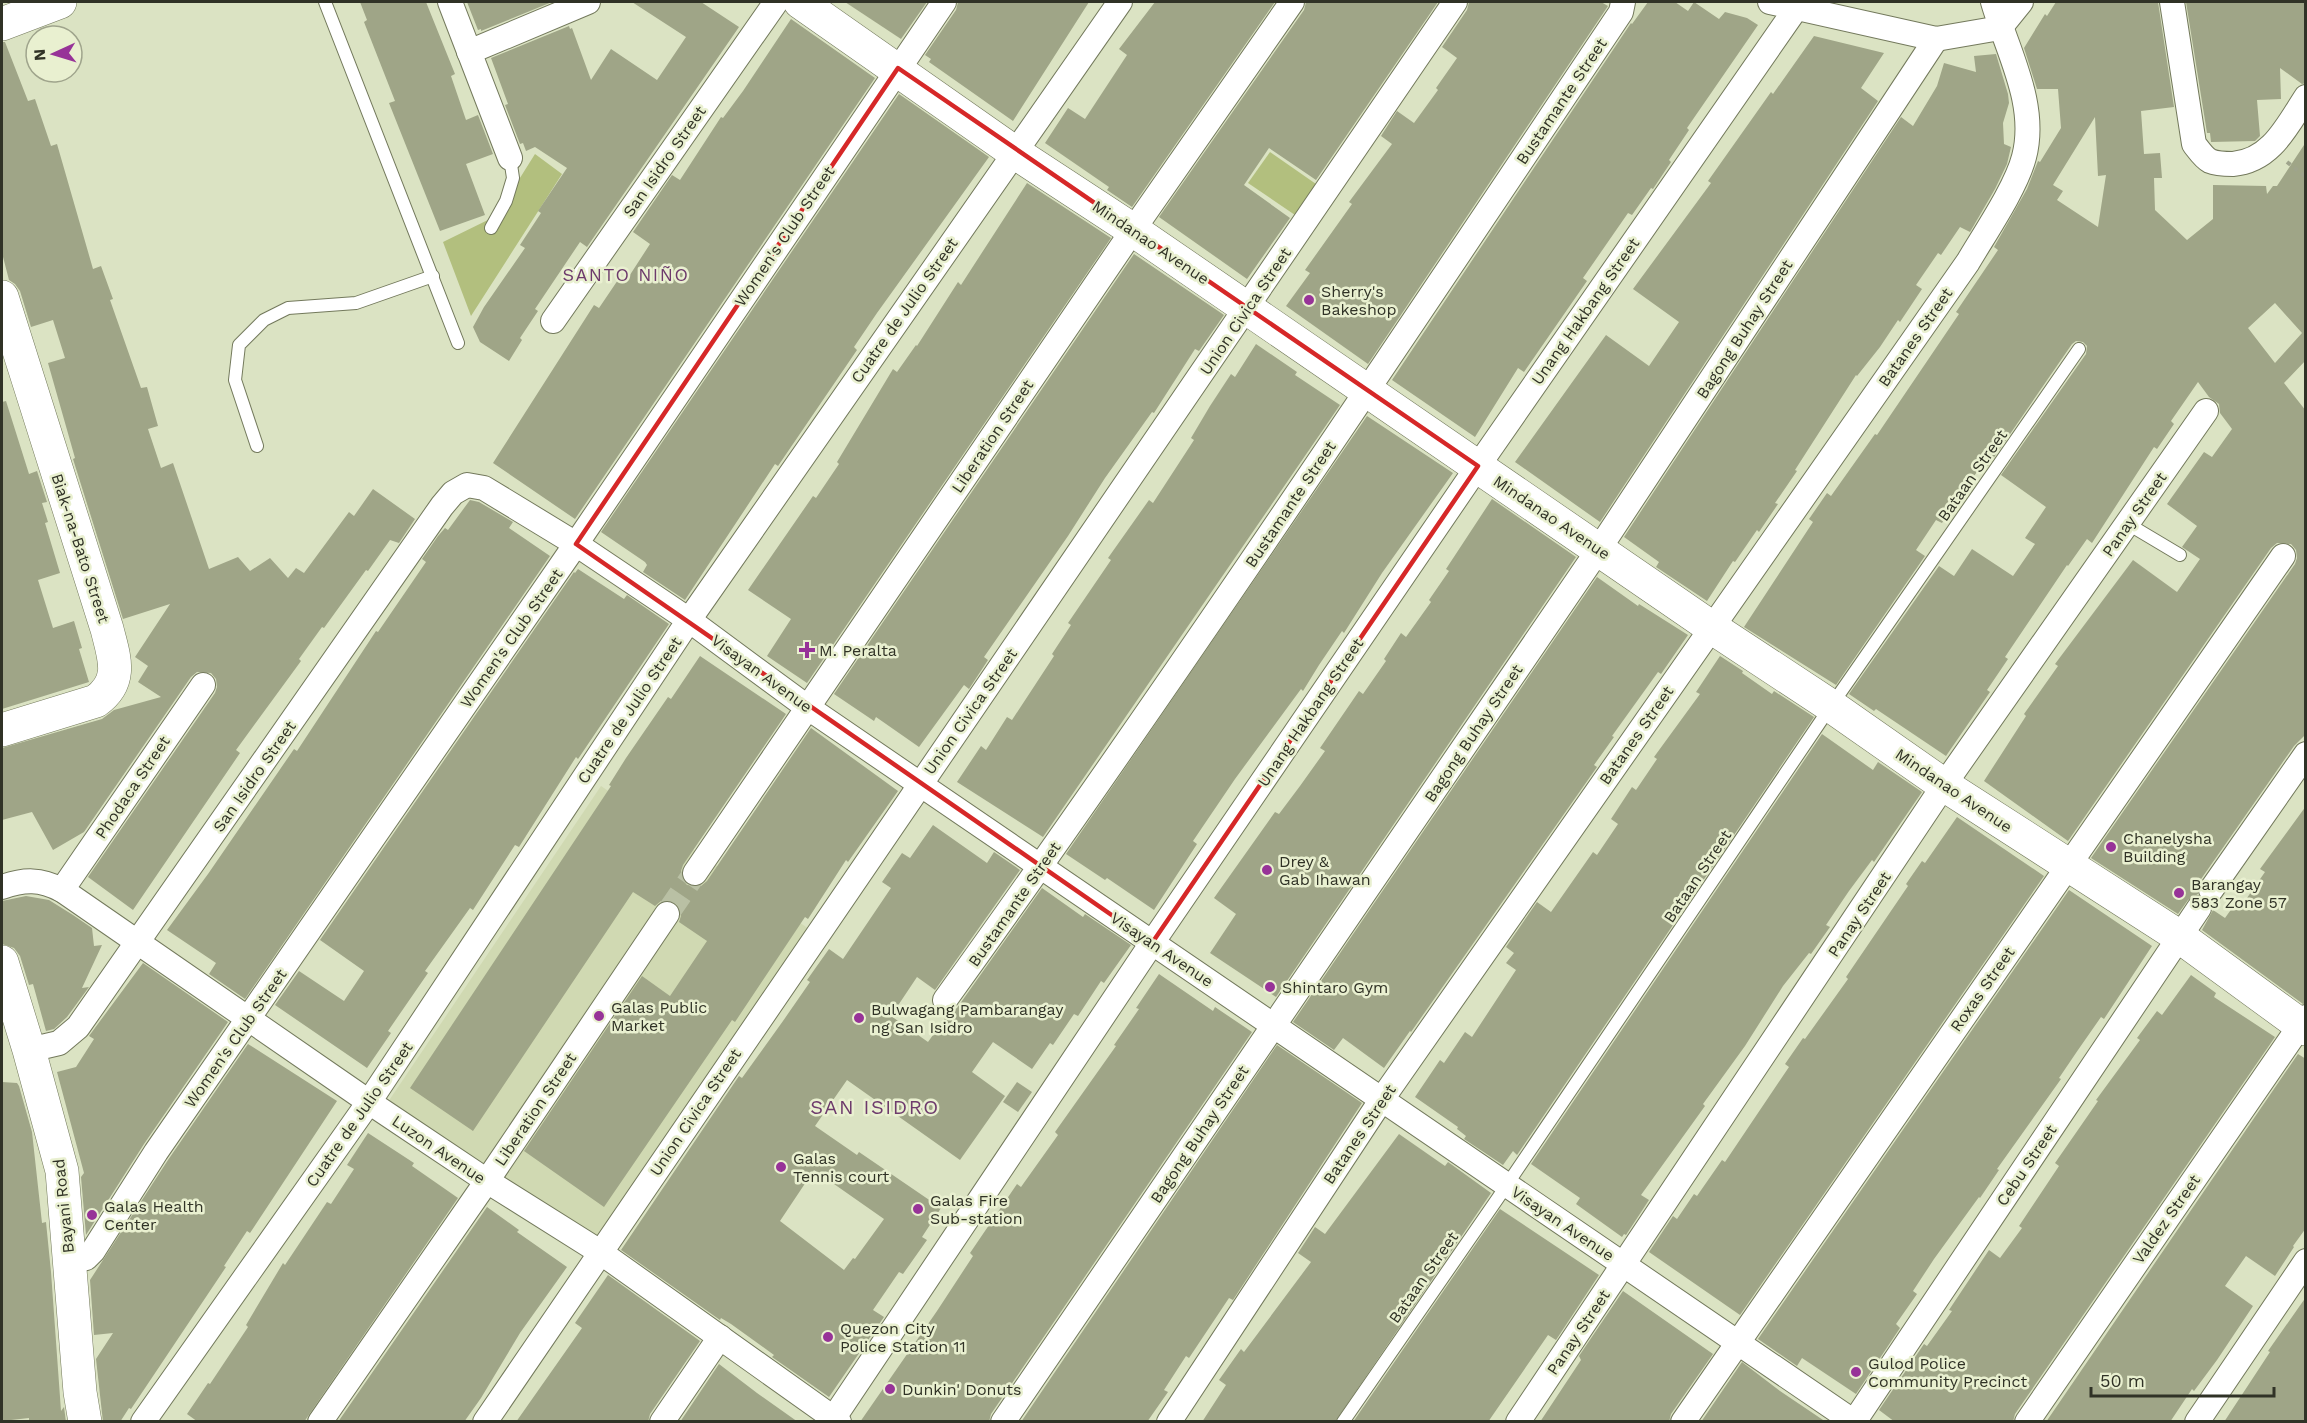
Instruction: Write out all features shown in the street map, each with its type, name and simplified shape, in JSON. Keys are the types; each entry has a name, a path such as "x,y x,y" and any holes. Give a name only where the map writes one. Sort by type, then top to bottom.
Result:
{"street":[{"path":"2,24 60,2"},
{"path":"450,2 510,158"},
{"path":"470,52 588,2"},
{"name":"San Isidro Street","path":"553,321 776,2"},
{"name":"Mindanao Avenue","path":"800,2 898,68 1014,152 1248,308 1711,627 1831,706 1944,785 2180,937 2304,1024"},
{"name":"Women's Club Street","path":"69,1262 86,1258 93,1251 156,1152 576,544 944,2"},
{"name":"Cuatre de Julio Street","path":"143,1422 369,1102 689,620 1120,2"},
{"name":"Liberation Street","path":"695,873 1133,230 1292,2"},
{"name":"Union Civica Street","path":"485,1422 1455,2"},
{"name":"Bustamante Street","path":"945,1000 1041,867 1368,390 1621,12 1623,2"},
{"path":"1770,2 1797,4 1936,39 2000,28 2021,2"},
{"name":"Batanes Street","path":"1169,1422 1382,1099 1968,262 2016,178 2024,158 2028,137 2025,110 2014,63 2000,28 1993,2"},
{"path":"2172,2 2194,144 2209,161 2226,164 2243,163 2259,157 2270,148 2306,97"},
{"name":"Unang Hakbang Street","path":"834,1420 1152,943 1797,4"},
{"name":"Bagong Buhay Street","path":"1003,1422 1599,549 1936,39"},
{"name":"Biak-na-Bato Street","path":"2,297 107,629 115,672 113,684 106,694 96,701 2,730"},
{"name":"Panay Street","path":"1518,1422 1944,785 2206,411"},
{"name":"San Isidro Street","path":"29,1050 59,1043 78,1027 442,506 453,492 467,485"},
{"name":"Visayan Avenue","path":"467,485 484,488 576,544 689,620 807,707 1854,1422"},
{"name":"Roxas Street","path":"1683,1422 1736,1341 2283,556"},
{"name":"Phodaca Street","path":"62,890 202,685"},
{"name":"Cebu Street","path":"1854,1422 2205,899 2306,754"},
{"name":"Luzon Avenue","path":"2,887 33,880 46,882 62,890 369,1102 487,1181 600,1252 834,1420"},
{"name":"Liberation Street","path":"320,1422 487,1181 667,914"},
{"name":"Bayani Road","path":"2,962 9,1014 29,1050 62,1171 80,1392 85,1422"},
{"name":"Valdez Street","path":"2027,1422 2304,1024"},
{"path":"2197,1422 2306,1261"},
{"path":"662,1422 720,1337"}],"lane":[{"path":"325,2 458,343"},
{"path":"492,228 506,201 513,178 510,158"},
{"path":"256,446 235,380 239,345 264,320 288,308 356,303 433,276"},
{"name":"Bataan Street","path":"1343,1422 1507,1185 1831,706 2079,350"},
{"path":"2128,524 2180,555"}],"highlighted area":[{"path":"898,68 1478,466 1152,943 576,544"}],"shaded area":[{"name":"Galas Public Market","path":"601,786 809,929 599,1243 388,1102"}],"green space":[{"path":"1270,152 1316,184 1295,215 1248,183"},
{"path":"535,154 562,174 471,316 443,242 496,216"}],"building":[{"path":"360,2 426,2 455,74 451,76 466,120 478,115 493,154 466,164 485,215 440,231 389,103 395,101 364,22 367,20"},
{"path":"467,2 552,2 481,31 481,29 478,30"},
{"path":"632,2 701,2 739,27 587,247 580,242 535,309 538,311 520,338 522,340 509,361 480,342 473,327 484,307 525,248 520,245 541,213 538,211 567,168 535,147 526,151 523,143 520,144 491,58 569,26 570,29 572,28 591,80 611,49 657,80 686,37"},
{"path":"845,2 927,2 901,39"},
{"path":"958,2 1089,2 1013,121 929,62 931,59 925,55 956,10"},
{"path":"1155,2 1275,2 1132,207 1107,190 1109,187 1045,143 1068,108 1085,119 1127,55 1119,49"},
{"path":"1306,2 1438,2 1316,180 1269,148 1244,185 1290,218 1247,279 1159,217 1304,10"},
{"path":"1469,2 1601,2 1608,6 1368,364 1286,306 1310,273 1305,270 1352,204 1349,202 1392,144 1381,136 1397,111 1414,123 1438,90 1436,88 1457,58 1442,47 1467,10"},
{"path":"1648,2 1675,2 1688,11 1694,2 1719,19 1725,12 1747,18 1758,25 1687,128 1689,130 1653,189 1651,188 1632,215 1628,213 1583,278 1587,281 1524,372 1518,368 1475,437 1392,380 1631,23"},
{"path":"2056,2 2158,2 2174,107 2141,111 2144,154 2160,153 2162,178 2154,178 2155,210 2187,240 2213,219 2213,185 2266,186 2267,194 2273,186 2277,186 2306,142 2306,360 2284,383 2306,411 2306,734 2294,746 2199,882 2198,894 2188,900 2178,914 2091,858 2295,564 2296,550 2291,544 2277,543 2271,548 2068,841 1984,781 2026,716 2024,714 2058,666 2055,664 2133,560 2177,592 2200,559 2182,547 2197,526 2167,504 2204,452 2212,457 2232,429 2220,413 2219,404 2209,397 2198,382 2171,421 2174,424 2157,449 2154,447 2092,543 2087,539 2067,565 2005,657 2008,659 1987,690 1990,692 1946,756 1876,709 1874,711 1849,694 1939,566 1954,576 1972,549 2013,576 2035,544 2025,538 2046,507 2001,475 2086,354 2087,346 2083,342 2076,341 2072,344 1988,466 1983,463 1942,523 1936,520 1916,550 1925,556 1836,685 1744,627 1813,522 1809,519 1827,493 1831,496 1875,434 1877,435 1959,314 1956,312 1998,250 1994,247 2027,189 2038,161 2040,162 2061,128 2058,89 2037,89 2024,48 2045,14 2047,16","holes":["2095,117 2098,176 2106,175 2098,227 2057,200 2063,191 2053,185","2275,303 2302,333 2275,363 2248,328"]},
{"path":"2186,2 2306,2 2306,83 2302,84 2280,68 2281,99 2257,100 2260,136 2255,141 2211,142 2210,133 2207,133"},
{"path":"791,19 875,78 575,519 493,463 594,305 599,308 620,277 626,281 650,244 633,232 672,175 680,180 721,117 723,118 743,91"},
{"path":"1814,36 1884,53 1861,88 1878,101 1600,522 1515,462 1606,335 1649,366 1679,322 1633,289 1711,183 1708,181 1771,92 1773,94"},
{"path":"2,42 5,42 28,101 35,99 51,146 57,144 93,269 101,266 113,299 110,300 141,388 147,387 158,426 148,429 161,468 173,463 209,569 238,557 250,571 270,558 288,578 296,568 304,573 349,512 354,516 373,489 415,519 399,543 390,540 324,628 322,627 299,659 301,661 236,750 240,753 133,910 88,877 215,693 216,679 211,673 197,672 191,677 84,832 53,850 32,812 2,820 2,748 102,719 114,710 161,697 138,682 148,666 135,657 170,604 123,619 73,459 75,458 48,363 65,358 53,320 31,327 20,291 9,280 2,253"},
{"path":"1996,54 2009,103 2003,123 2004,144 2011,147 2007,164 1995,189 1970,232 1960,227 1941,255 1938,253 1916,285 1922,289 1900,322 1898,320 1880,347 1856,375 1775,503 1778,504 1759,532 1757,530 1735,562 1733,561 1707,601 1656,567 1659,562 1624,537 1901,117 1913,126 1937,86 1944,63 1976,72 1974,56"},
{"path":"899,94 989,157 877,313 854,347 857,350 778,466 775,464 685,600 643,572 647,565 645,562 601,532"},
{"path":"1027,183 1111,238 807,683 767,656 791,619 748,590 813,496 816,498 839,464 837,462 893,369 897,372 917,346 958,282 961,285"},
{"path":"1134,254 1224,315 1199,351 1195,349 1154,413 1152,412 1105,478 1068,536 984,657 988,660 969,689 964,685 919,747 876,717 874,721 834,694"},
{"path":"1256,344 1297,372 1295,375 1340,405 1043,837 957,782 981,746 986,750 1007,717 1012,720 1054,656 1052,654 1071,625 1068,623 1111,560 1108,558 1149,500 1153,503 1194,440 1191,438 1210,406 1231,374 1235,377"},
{"path":"6,401 29,474 37,471 47,502 42,503 48,522 45,523 60,573 38,580 53,628 74,621 82,648 79,649 89,682 2,709 2,402"},
{"path":"1367,416 1453,473 1382,573 1344,633 1342,631 1303,691 1301,689 1235,779 1193,841 1197,844 1154,910 1066,854"},
{"path":"1492,499 1576,557 1276,997 1210,953 1236,914 1214,898 1275,812 1279,814 1325,751 1320,748 1359,691 1363,694 1386,661 1384,659 1401,633 1406,637 1431,602 1429,600 1449,571 1446,569"},
{"path":"470,500 479,502 513,522 509,528 550,556 245,999 209,974 216,963 167,930 294,749 297,751 376,631 378,632 426,562 422,559 438,536 445,528 448,530"},
{"path":"578,569 624,599 627,595 669,624 578,759 576,757 519,847 515,845 473,910 470,908 425,971 428,973 388,1031 391,1033 367,1068 275,1005 299,971 344,1001 364,971 320,940"},
{"path":"1597,577 1638,606 1639,604 1688,635 1661,674 1658,672 1612,736 1614,737 1594,765 1597,767 1384,1068 1343,1038 1334,1050 1293,1022"},
{"name":"Galas Public Market","path":"700,656 786,714 683,865 682,879 687,885 701,886 707,881 811,728 898,791 848,862 846,860 808,919 805,917 735,1022 732,1020 604,1207 524,1151 642,976 670,996 707,941 679,922 680,908 674,902 661,901 655,906 633,892 473,1131 410,1088 611,786 609,785 626,758 668,697 671,699"},
{"path":"1720,656 1772,694 1774,691 1814,717 1517,1155 1513,1151 1503,1165 1464,1139 1466,1136 1457,1129 1458,1127 1415,1097 1440,1060 1444,1063 1465,1032 1472,1037 1516,970 1506,963 1514,953 1506,947 1537,902 1551,912 1593,852 1597,855 1618,824 1611,819 1632,787 1636,790 1657,759 1654,757 1700,694 1696,692"},
{"path":"1822,734 1873,770 1878,762 1922,792 1874,862 1872,860 1849,891 1826,925 1830,927 1811,954 1809,953 1783,986 1745,1046 1703,1104 1705,1106 1641,1195 1649,1200 1626,1235 1622,1237 1576,1204 1580,1198 1531,1164"},
{"path":"2306,806 2306,1003 2303,1004 2202,930 2213,910 2225,918 2235,904 2240,908 2265,872 2260,869"},
{"path":"1957,817 2044,876 1740,1315 1649,1252 1673,1216 1677,1219 1694,1194 1697,1196 1722,1160 1725,1162 1789,1067 1785,1064 1848,979 1846,977 1908,886 1906,884 1922,861 1925,863"},
{"path":"933,825 987,863 994,852 1020,870 935,990 917,977 891,1016 928,1042 948,1014 957,1008 1042,888 1083,917 1085,914 1131,945 1104,983 1101,981 1078,1016 1074,1014 1053,1045 1050,1043 1032,1069 993,1042 972,1072 1005,1096 960,1160 847,1080 815,1126 857,1155 859,1152 941,1208 922,1237 927,1240 903,1274 899,1272 873,1310 884,1317 829,1397 772,1357 774,1355 731,1324 721,1318 720,1320 621,1250 739,1076 742,1078 810,982 807,980 829,949 843,959 891,888 882,882 902,853 910,858","holes":["814,1170 884,1219 855,1259 853,1258 844,1270 780,1221"]},
{"path":"2069,890 2152,946 2104,1019 2101,1017 2078,1050 2059,1078 2061,1079 1997,1169 1999,1170 1980,1198 1934,1259 1913,1291 1917,1294 1896,1324 1900,1328 1856,1394 1802,1358 1797,1366 1758,1339"},
{"path":"26,896 49,900 73,915 92,928 94,946 102,945 82,988 89,987 67,1017 54,1029 46,1031 33,984 29,985 20,956 14,948 2,944 2,901"},
{"path":"143,963 228,1022 144,1144 86,1235 81,1177 84,1173 57,1072 76,1067 94,1039 89,1036"},
{"path":"1159,974 1213,1011 1215,1007 1252,1032 991,1414 989,1422 860,1422 937,1311 973,1256 970,1253 1017,1184 1021,1187 1058,1135 1055,1132 1116,1046 1114,1045 1139,1009 1136,1008"},
{"path":"2191,975 2216,993 2214,997 2275,1037 2015,1414 2013,1422 1895,1422 1879,1410 1924,1344 1927,1346 1952,1311 1949,1310 1989,1250 2000,1258 2022,1228 2019,1226 2059,1166 2055,1163 2098,1101 2096,1100 2140,1040 2137,1038 2157,1011 2162,1015"},
{"path":"248,1044 337,1101 250,1233 247,1231 224,1266 226,1267 131,1409 129,1408 120,1422 103,1422 96,1359 113,1333 94,1335 90,1280 168,1160"},
{"path":"1277,1045 1362,1103 1233,1300 1229,1298 1189,1358 1186,1356 1164,1390 1168,1392 1147,1422 1021,1422"},
{"path":"2298,1054 2306,1059 2306,1228 2275,1276 2246,1256 2225,1286 2253,1306 2217,1360 2194,1391 2192,1389 2170,1422 2046,1422"},
{"path":"2,1082 17,1083 19,1086 32,1132 42,1223 46,1222 61,1411 64,1407 66,1422 29,1422 29,1418 2,1421"},
{"path":"1017,1082 1032,1092 1018,1112 1003,1102"},
{"path":"368,1133 414,1163 412,1166 458,1198 304,1422 198,1422 187,1414 248,1327 246,1325 283,1263 285,1265 327,1202 331,1204 354,1169 347,1165"},
{"path":"1399,1134 1445,1166 1448,1162 1491,1193 1335,1422 1202,1422 1226,1385 1219,1380 1241,1349 1244,1352 1311,1262 1298,1253 1315,1227 1325,1234"},
{"path":"487,1207 519,1230 517,1232 567,1267 520,1333 481,1398 464,1422 338,1422"},
{"path":"1500,1209 1599,1275 1556,1340 1548,1335 1488,1422 1353,1422"},
{"path":"608,1275 700,1341 650,1414 648,1422 516,1422 582,1328 575,1323"},
{"path":"1623,1291 1713,1354 1671,1414 1669,1422 1540,1422 1581,1360 1579,1356"},
{"path":"2306,1297 2306,1422 2224,1422 2270,1352 2268,1351"},
{"path":"1742,1362 1780,1391 1826,1422 1701,1422"},
{"path":"719,1364 757,1393 798,1422 680,1422"}],"tunnel":[{"path":"667,914 695,873"}],"place":[{"name":"Sherry's Bakeshop","path":"1309,300"},
{"name":"M. Peralta","path":"807,650"},
{"name":"Chanelysha Building","path":"2111,847"},
{"name":"Drey & Gab Ihawan","path":"1267,870"},
{"name":"Barangay 583 Zone 57","path":"2179,893"},
{"name":"Shintaro Gym","path":"1270,987"},
{"name":"Galas Public Market","path":"599,1016"},
{"name":"Bulwagang Pambarangay ng San Isidro","path":"859,1018"},
{"name":"Galas Tennis court","path":"781,1167"},
{"name":"Galas Fire Sub-station","path":"918,1209"},
{"name":"Galas Health Center","path":"92,1215"},
{"name":"Quezon City Police Station 11","path":"828,1337"},
{"name":"Gulod Police Community Precinct","path":"1856,1372"},
{"name":"Dunkin' Donuts","path":"890,1389"}],"district":[{"name":"SANTO NIÑO","path":"626,275"},
{"name":"SAN ISIDRO","path":"875,1107"}]}
